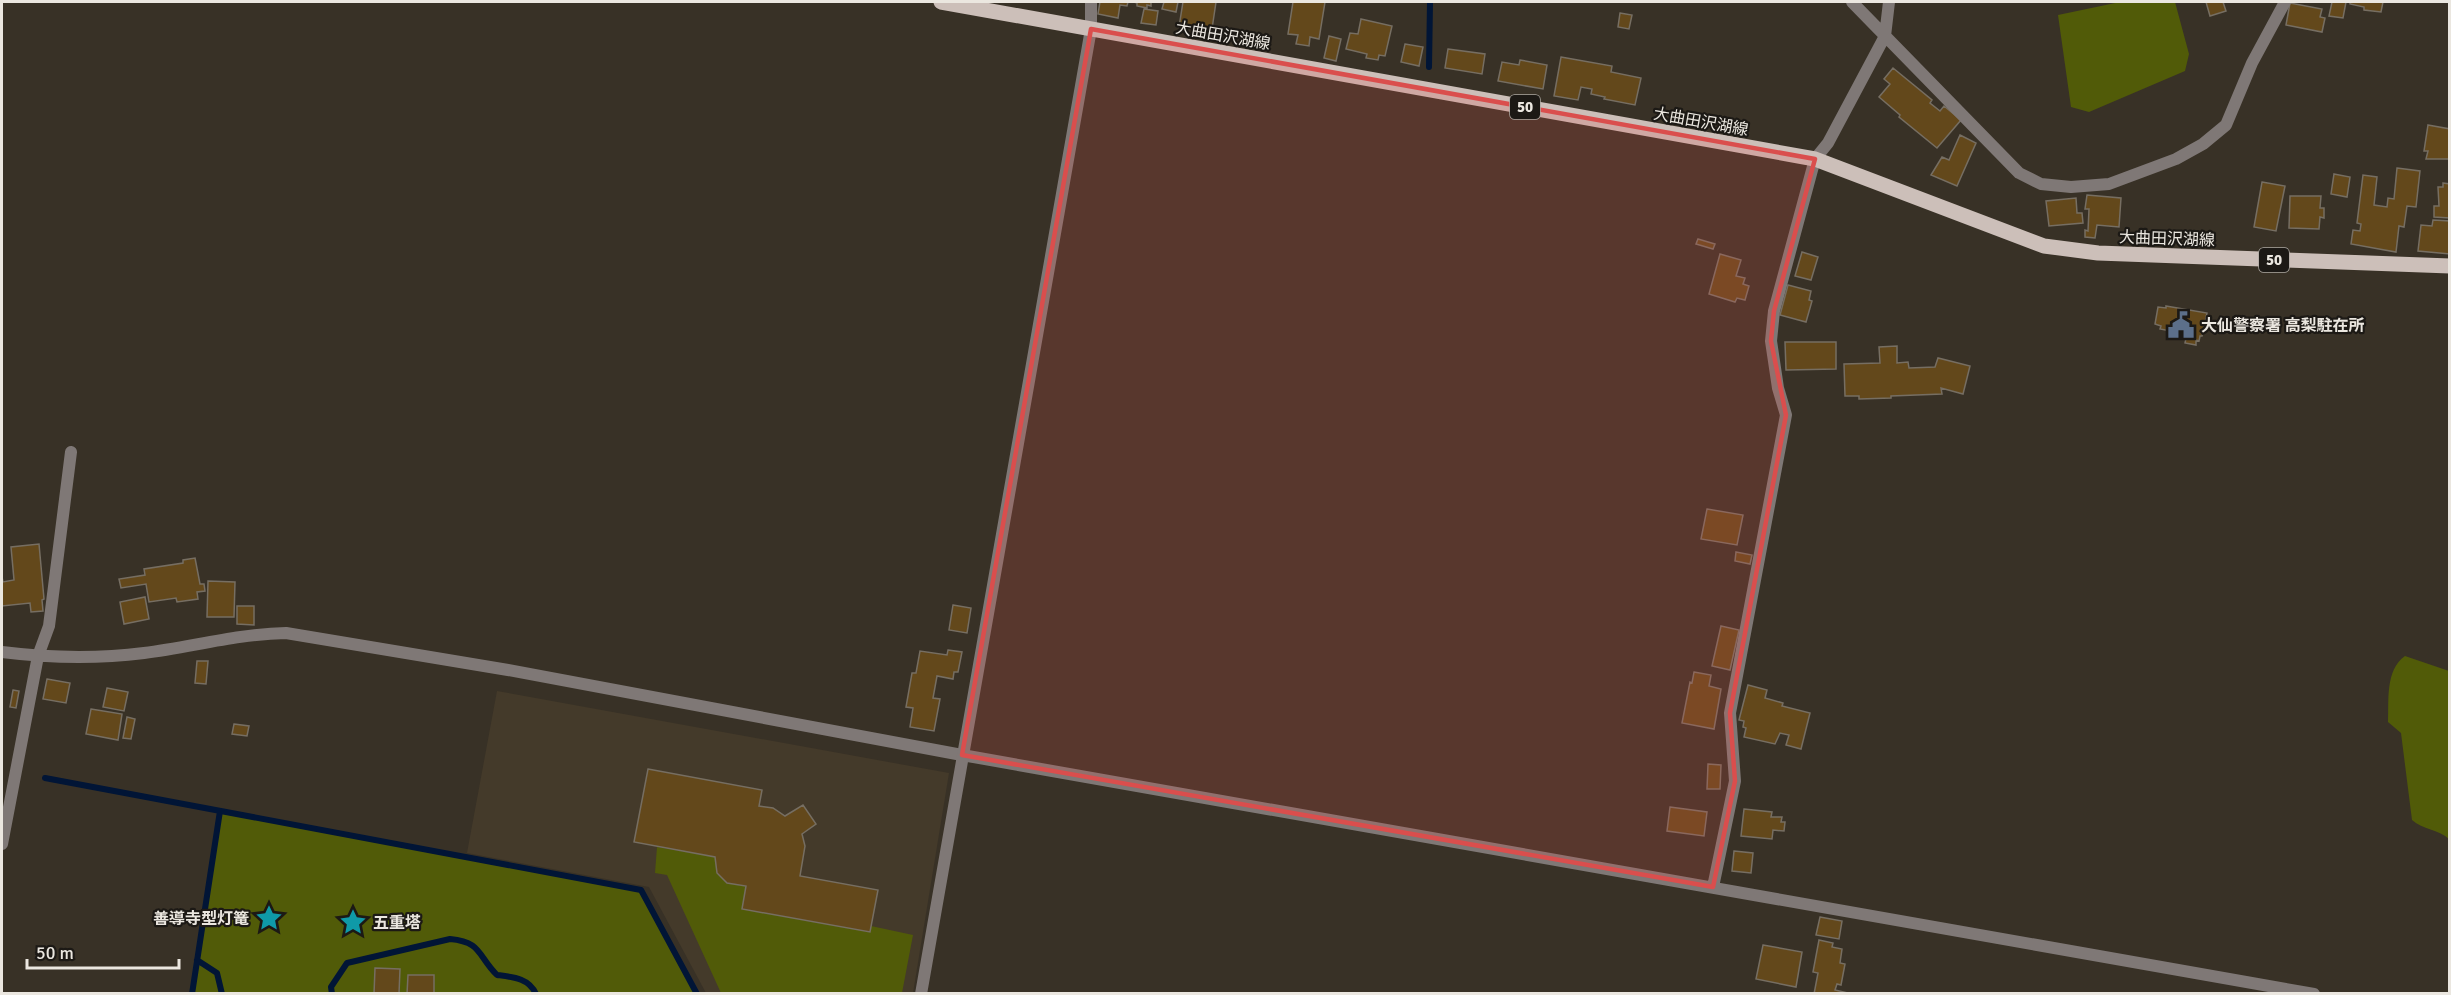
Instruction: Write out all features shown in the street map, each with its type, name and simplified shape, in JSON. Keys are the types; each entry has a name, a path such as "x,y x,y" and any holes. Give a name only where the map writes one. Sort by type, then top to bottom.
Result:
{"main road":[{"name":"大曲田沢湖線","path":"941,2 1815,159 2044,246 2098,253 2450,266"}],"street":[{"path":"921,993 1091,29 1091,2"},
{"path":"1852,2 2019,173 2041,184 2071,187 2109,184 2176,159 2203,144 2226,125 2252,63 2285,2"},
{"path":"1713,887 1735,782 1730,713 1786,415 1778,388 1771,340 1774,311 1815,159 1828,143 1885,36 1889,2"},
{"path":"2,844 38,656 50,627 71,452"},
{"path":"2,652 77,659 145,653 257,633 286,633 519,672 962,755 2314,993"}],"highlighted area":[{"path":"1091,29 1815,159 1774,311 1771,341 1786,415 1730,713 1735,781 1713,887 962,755"}],"shaded area":[{"path":"497,691 949,773 913,993 706,993 649,887 467,853"}],"green space":[{"path":"2120,2 2175,2 2189,54 2185,71 2089,112 2071,107 2058,15"},
{"path":"2405,656 2449,671 2449,839 2412,820 2401,733 2388,722 2391,677 2394,669"},
{"path":"220,811 641,890 697,993 192,994"},
{"path":"657,847 715,857 727,883 746,886 742,909 870,932 871,926 913,935 902,993 721,993 667,875 655,873"}],"building":[{"path":"1100,2 1128,2 1127,6 1120,5 1118,18 1098,14"},
{"path":"1134,2 1151,2 1151,6 1147,5 1147,8 1137,6"},
{"path":"1164,2 1178,2 1176,12 1162,9"},
{"path":"1183,2 1216,2 1212,29 1179,27"},
{"path":"1293,2 1325,2 1319,39 1310,37 1309,46 1296,44 1298,35 1288,34"},
{"path":"2206,2 2223,2 2226,11 2210,16"},
{"path":"2332,2 2346,2 2343,18 2329,16"},
{"path":"2350,2 2383,2 2381,12 2364,10 2364,7 2350,4"},
{"path":"2290,3 2322,9 2320,17 2325,18 2322,32 2286,25"},
{"path":"1144,9 1158,11 1156,25 1141,23"},
{"path":"1620,13 1632,15 1629,29 1618,27"},
{"path":"1361,19 1392,26 1385,56 1379,55 1378,60 1366,58 1367,54 1346,49 1350,33 1358,34"},
{"path":"1329,36 1341,39 1336,61 1324,58"},
{"path":"1405,44 1423,47 1419,66 1401,62"},
{"path":"1448,49 1485,54 1482,74 1445,68"},
{"path":"1561,57 1612,66 1611,72 1641,78 1635,105 1604,99 1605,97 1591,94 1592,89 1581,87 1578,100 1554,96"},
{"path":"1520,60 1547,65 1543,89 1498,81 1502,62 1519,65"},
{"path":"1893,68 1932,100 1930,103 1940,111 1944,106 1961,120 1937,148 1899,117 1900,115 1879,97 1890,84 1884,79"},
{"path":"2428,125 2450,129 2450,159 2426,159 2428,151 2424,151"},
{"path":"1960,135 1976,143 1957,186 1931,175 1942,157 1949,160"},
{"path":"2397,168 2420,171 2416,207 2407,206 2404,227 2399,226 2396,252 2351,244 2353,230 2360,231 2361,224 2357,223 2363,175 2377,177 2374,205 2387,207 2388,198 2394,199"},
{"path":"2334,174 2350,177 2347,197 2331,194"},
{"path":"2262,182 2285,186 2276,231 2254,227"},
{"path":"2443,183 2450,184 2450,218 2434,217 2434,206 2439,206 2438,187 2443,187"},
{"path":"2087,195 2121,198 2119,227 2097,225 2095,238 2085,237 2085,230 2088,231 2089,209 2085,209"},
{"path":"2290,196 2321,196 2320,208 2324,208 2324,218 2320,217 2319,229 2289,228"},
{"path":"2076,198 2077,213 2082,213 2083,223 2049,226 2046,201"},
{"path":"2433,220 2450,221 2450,254 2418,251 2421,225 2432,226"},
{"path":"1698,239 1715,244 1713,249 1696,244"},
{"path":"1802,252 1818,257 1811,280 1795,276"},
{"path":"1720,254 1741,260 1736,276 1745,278 1743,284 1749,286 1745,300 1737,298 1735,302 1709,294"},
{"path":"1788,285 1811,291 1809,300 1812,301 1806,322 1780,315"},
{"name":"大仙警察署 高梨駐在所","path":"2166,306 2207,313 2202,336 2199,341 2196,340 2196,345 2185,343 2187,334 2160,329 2161,326 2155,324 2158,307 2166,308"},
{"path":"1785,342 1836,342 1836,369 1786,370"},
{"path":"1897,346 1897,363 1908,362 1909,368 1935,367 1938,358 1970,366 1963,394 1941,388 1942,394 1859,399 1859,396 1845,396 1844,364 1880,363 1879,347"},
{"path":"1707,509 1743,515 1737,545 1701,539"},
{"path":"39,544 43,611 31,612 30,603 2,606 2,577 3,582 14,580 11,547"},
{"path":"1736,552 1752,555 1750,564 1735,561"},
{"path":"195,558 200,584 204,584 205,591 197,592 198,599 177,602 176,598 149,602 146,584 121,588 119,579 145,575 144,569 183,563 183,560"},
{"path":"208,581 235,582 234,617 207,617"},
{"path":"145,597 149,619 124,624 120,602"},
{"path":"953,605 971,608 967,633 949,630"},
{"path":"237,606 254,606 254,625 237,624"},
{"path":"1721,626 1739,630 1730,670 1712,666"},
{"path":"948,650 962,652 958,672 954,672 953,679 937,676 933,698 940,699 934,731 910,727 913,708 906,707 912,673 916,673 920,651 947,655"},
{"path":"197,661 208,661 206,684 195,683"},
{"path":"1694,672 1711,675 1709,686 1721,689 1714,729 1682,723"},
{"path":"47,679 70,683 66,703 43,699"},
{"path":"1748,685 1767,690 1765,698 1783,703 1782,706 1810,713 1801,749 1786,745 1789,735 1780,733 1775,744 1744,737 1746,728 1743,727 1744,721 1739,720"},
{"path":"107,688 128,692 124,711 103,707"},
{"path":"13,690 19,691 16,708 10,707"},
{"path":"91,709 122,714 118,740 86,734"},
{"path":"127,717 135,719 131,739 123,738"},
{"path":"234,724 249,726 247,736 232,734"},
{"path":"1708,764 1721,765 1720,789 1707,789"},
{"path":"648,769 762,790 759,806 773,808 785,816 803,805 816,824 802,834 805,846 800,876 878,890 870,932 742,909 746,886 727,883 717,873 715,857 634,842"},
{"path":"1670,807 1707,812 1704,836 1667,831"},
{"path":"1744,809 1772,812 1771,817 1782,817 1781,822 1785,822 1784,831 1773,830 1772,839 1741,836"},
{"path":"1734,851 1753,853 1751,873 1732,871"},
{"path":"1820,917 1842,921 1839,939 1816,935"},
{"path":"1819,940 1833,943 1832,947 1842,949 1840,963 1845,964 1841,985 1837,984 1835,990 1852,994 1814,994 1818,973 1813,972"},
{"path":"1763,945 1802,952 1796,987 1756,979"},
{"path":"375,968 400,969 399,994 374,994"},
{"path":"408,975 434,975 434,994 407,994"}],"waterway":[{"path":"1429,67 1430,2"},
{"path":"45,778 641,890 697,994"},
{"path":"192,994 220,811"},
{"path":"332,994 331,987 347,963 450,939 474,946 497,975 525,981 536,994"},
{"path":"197,960 217,973 222,994"}],"place":[{"name":"大仙警察署 高梨駐在所","path":"2181,325"},
{"name":"善導寺型灯篭","path":"269,918"},
{"name":"五重塔","path":"353,922"}]}
